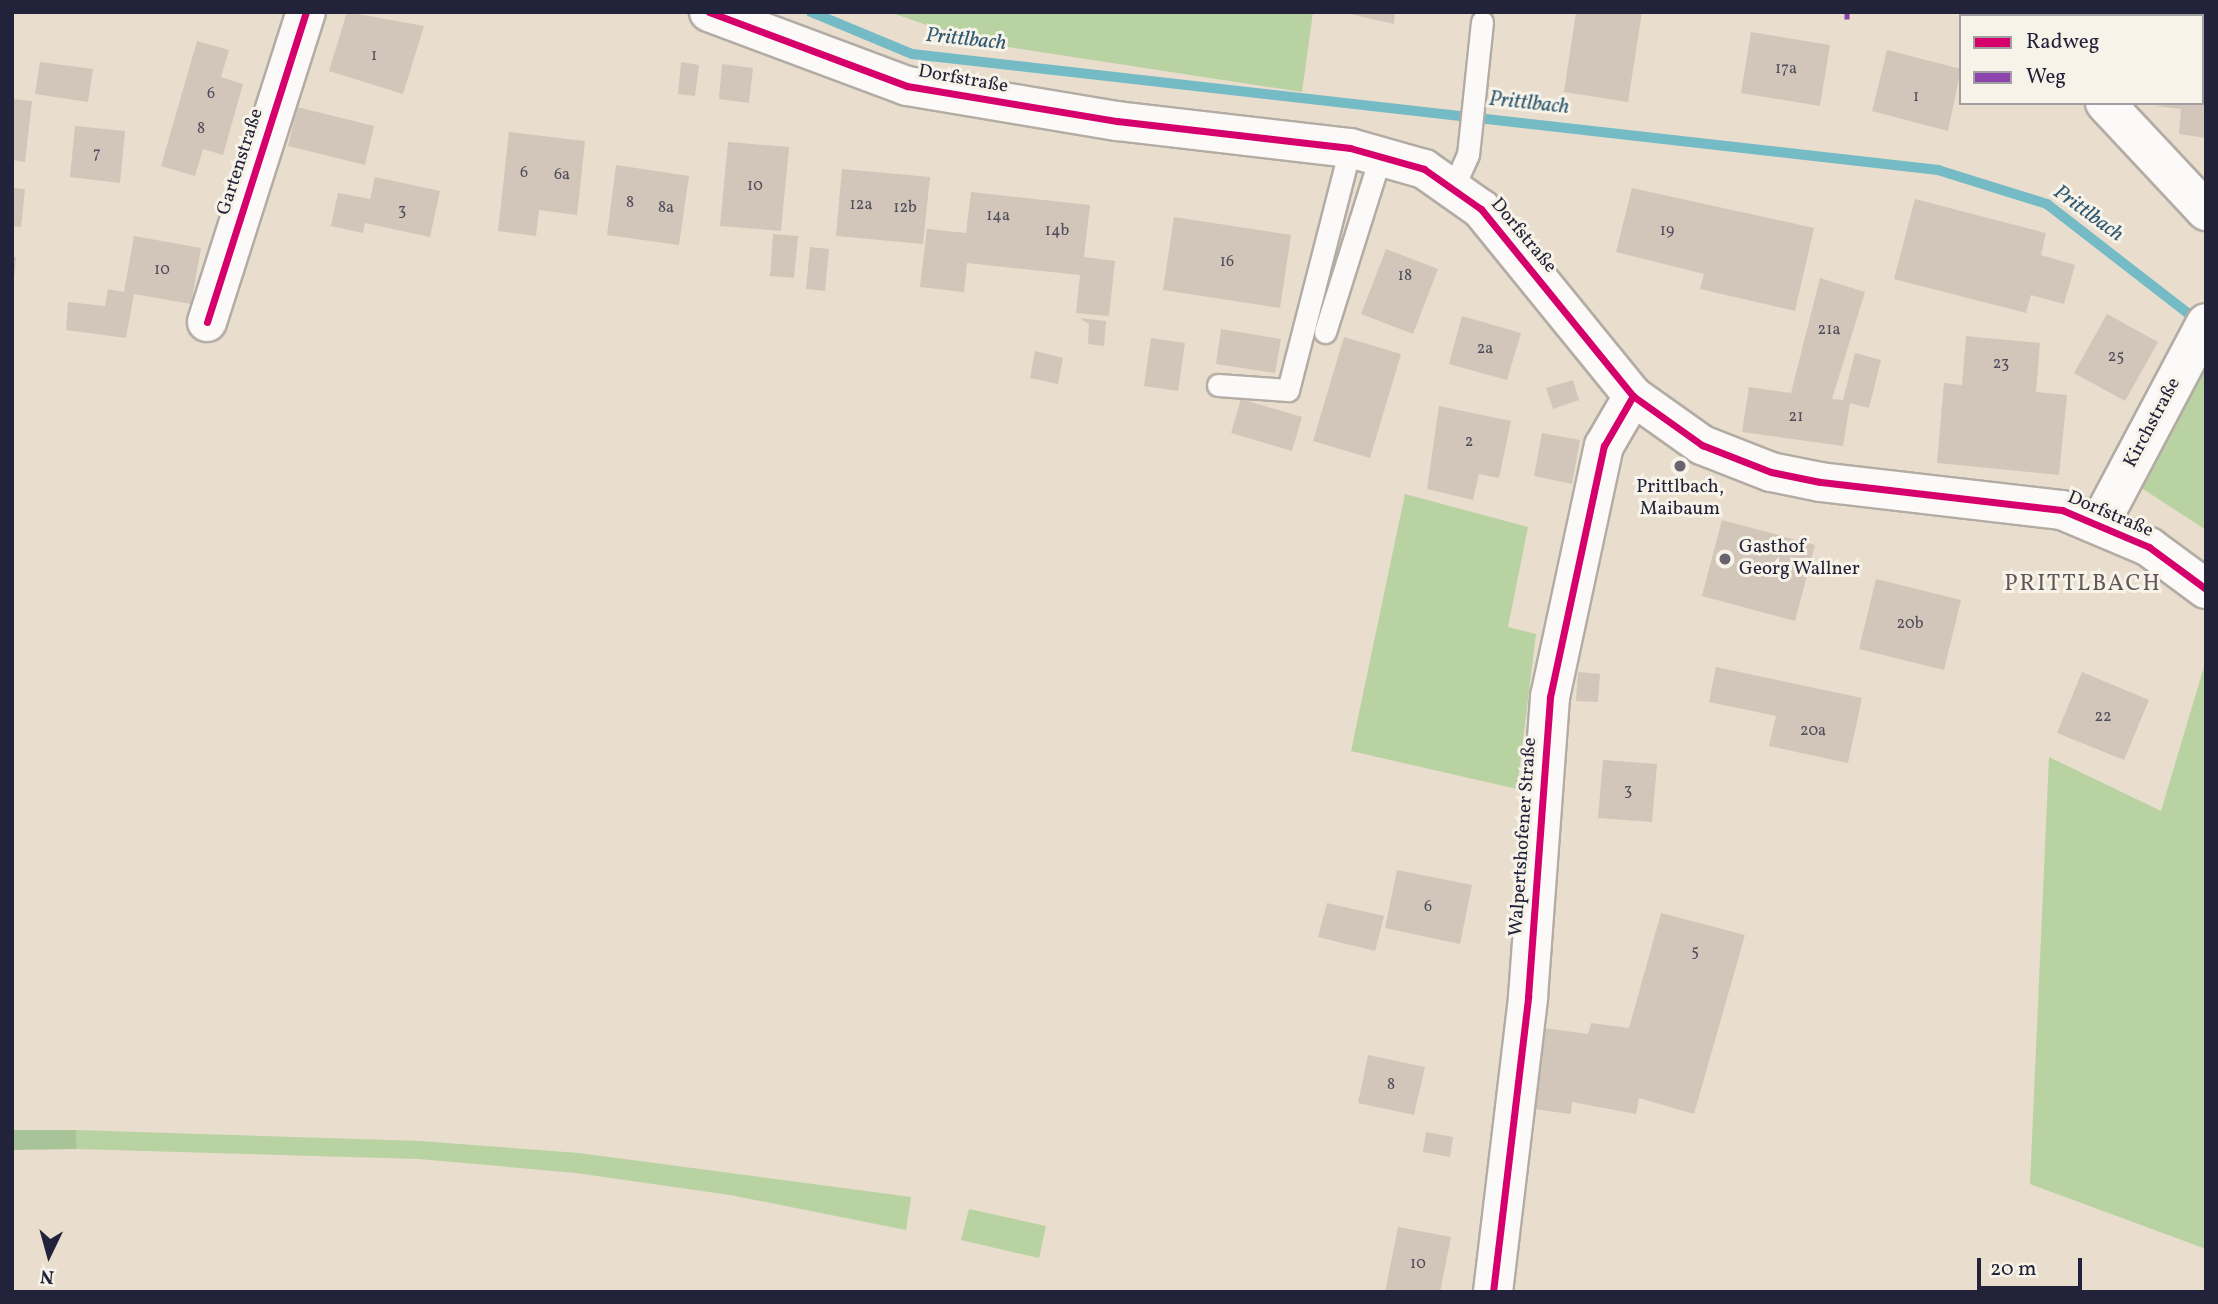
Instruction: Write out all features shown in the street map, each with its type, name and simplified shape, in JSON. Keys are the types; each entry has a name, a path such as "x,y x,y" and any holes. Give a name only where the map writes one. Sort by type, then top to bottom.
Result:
{"street":[{"name":"Gartenstraße","path":"207,322 306,12"},
{"name":"Dorfstraße","path":"709,12 843,64 944,94 1365,151 1453,188 1511,241 1633,396 1676,431 1771,472 2017,500 2100,523 2149,547 2206,589"},
{"path":"2107,105 2206,211"},
{"name":"Kirchstraße","path":"2100,523 2199,336"},
{"name":"Walpertshofener Straße","path":"1493,1292 1528,997 1549,696 1604,446 1633,396"}],"lane":[{"path":"1453,188 1468,155 1482,22"},
{"path":"1325,332 1365,151"},
{"path":"1218,385 1288,390 1365,151"}],"green space":[{"path":"889,12 1313,12 1302,92 976,42"},
{"path":"2206,359 2206,530 2140,487"},
{"path":"1405,494 1528,527 1508,627 1536,634 1517,789 1351,751"},
{"path":"2206,660 2206,1249 2030,1184 2049,757 2161,811"},
{"path":"12,1130 76,1130 77,1149 12,1150"},
{"path":"76,1130 420,1141 579,1153 911,1197 906,1230 730,1195 576,1173 419,1159 77,1149"},
{"path":"969,1209 1046,1226 1039,1258 961,1240"}],"building":[{"path":"347,12 424,26 403,94 329,71"},
{"path":"1341,12 1395,12 1394,24"},
{"path":"1576,12 1642,12 1628,102 1564,92"},
{"path":"2065,12 2105,12 2084,14"},
{"path":"1751,32 1830,45 1820,106 1741,93"},
{"path":"197,41 229,50 221,77 243,84 223,155 203,149 195,176 161,166"},
{"path":"1887,50 1959,68 1948,131 1872,111"},
{"path":"2206,56 2206,138 2179,134 2181,109 2154,106 2204,105"},
{"path":"40,62 93,69 88,102 35,94"},
{"path":"681,62 699,65 695,96 678,94"},
{"path":"722,64 753,68 749,103 719,99"},
{"path":"12,99 32,101 25,162 12,160"},
{"path":"297,107 374,126 365,165 288,146"},
{"path":"75,126 125,131 120,183 70,177"},
{"path":"509,132 585,141 577,215 539,210 536,236 498,231"},
{"path":"728,142 789,147 781,231 720,226"},
{"path":"616,165 689,176 679,245 607,235"},
{"path":"842,169 930,177 923,244 836,236"},
{"path":"375,177 440,191 430,237 365,223 363,233 331,226 338,193 370,199"},
{"path":"12,188 25,189 21,227 12,226"},
{"path":"1632,188 1814,228 1795,311 1700,289 1704,274 1616,252"},
{"path":"971,192 1090,205 1084,257 1115,261 1109,316 1076,313 1080,275 967,263 964,292 920,287 927,229 966,233"},
{"path":"1915,199 2046,233 2041,255 2075,265 2064,304 2031,295 2026,313 1894,279"},
{"path":"1174,217 1291,235 1280,308 1163,290"},
{"path":"773,234 798,236 794,278 770,276"},
{"path":"134,236 201,248 191,304 134,294 126,338 66,330 68,302 105,306 108,289 124,292"},
{"path":"810,247 829,249 825,291 806,289"},
{"path":"1386,249 1438,269 1413,334 1361,314"},
{"path":"12,257 16,257 14,279 12,279"},
{"path":"1820,278 1865,292 1832,399 1843,400 1855,353 1881,360 1869,408 1850,403 1843,446 1742,432 1749,387 1791,393"},
{"path":"2107,314 2158,342 2125,401 2074,373"},
{"path":"1462,316 1521,333 1507,380 1449,364"},
{"path":"1079,318 1106,321 1104,346 1088,344 1089,324"},
{"path":"1221,329 1281,339 1275,373 1216,364"},
{"path":"1966,336 2040,343 2036,392 2067,395 2059,475 1937,463 1944,383 1962,385"},
{"path":"1344,337 1401,354 1370,458 1313,441"},
{"path":"1151,338 1185,343 1178,391 1144,386"},
{"path":"1035,351 1063,358 1058,384 1030,378"},
{"path":"1573,380 1579,400 1553,409 1546,388"},
{"path":"1241,399 1302,417 1292,451 1231,433"},
{"path":"1439,406 1511,421 1499,478 1479,474 1473,500 1427,489"},
{"path":"1542,433 1580,440 1572,484 1534,476"},
{"path":"1722,520 1815,545 1795,621 1702,596"},
{"path":"1876,579 1961,600 1944,670 1859,649"},
{"path":"1716,667 1862,698 1848,763 1769,746 1776,716 1709,702"},
{"path":"1578,672 1600,674 1598,702 1576,701"},
{"path":"2082,672 2149,700 2124,760 2057,733"},
{"path":"1603,760 1657,764 1652,822 1598,818"},
{"path":"1397,870 1472,885 1460,944 1385,928"},
{"path":"1327,903 1384,916 1375,951 1318,937"},
{"path":"1661,913 1745,935 1694,1114 1639,1098 1636,1114 1572,1102 1571,1114 1525,1108 1536,1027 1588,1034 1591,1023 1629,1028"},
{"path":"1368,1055 1425,1067 1414,1115 1358,1103"},
{"path":"1426,1132 1453,1137 1450,1157 1423,1152"},
{"path":"1398,1227 1451,1237 1440,1292 1385,1292"}],"waterway":[{"name":"Prittlbach","path":"811,12 912,54 1938,170 2047,204 2198,321"}],"marked path":[{"path":"1847,12 1847,19"}],"cycle path":[{"path":"207,322 306,12"},
{"path":"709,12 907,86 1117,121 1350,148 1424,169 1481,209 1633,396 1702,445 1771,472 1820,482 2062,510 2149,547 2206,589"},
{"path":"1493,1292 1528,997 1550,697 1604,446 1633,396"}],"place":[{"name":"Prittlbach, Maibaum","path":"1680,466"},
{"name":"Gasthof Georg Wallner","path":"1725,559"}],"district":[{"name":"PRITTLBACH","path":"2083,584"}]}
